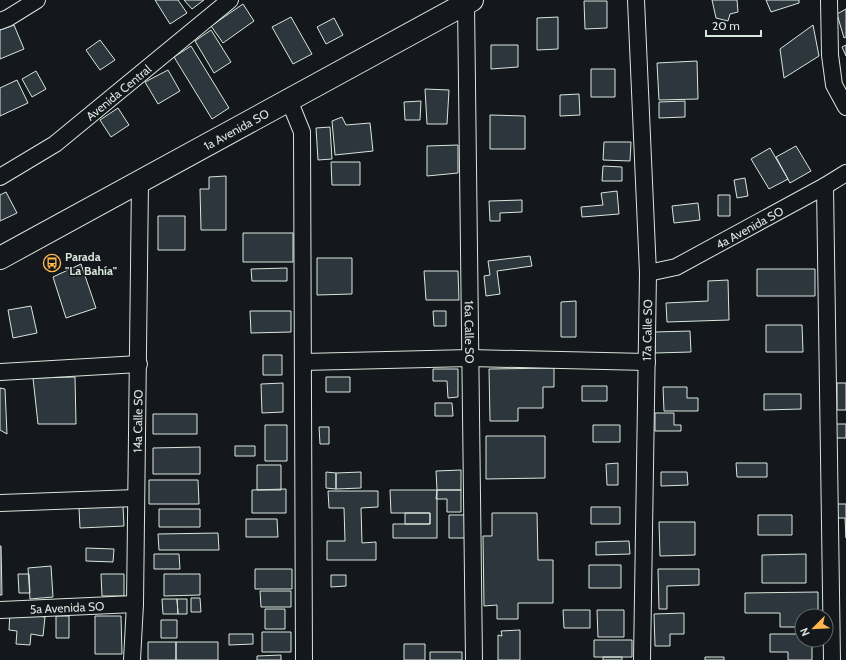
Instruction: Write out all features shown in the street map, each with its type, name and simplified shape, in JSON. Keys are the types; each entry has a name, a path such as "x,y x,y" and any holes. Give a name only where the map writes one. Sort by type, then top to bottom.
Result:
{"highway":[{"name":"1a Avenida SO","path":"0,258 469,2"}],"street":[{"path":"0,21 8,18 37,0"},
{"name":"Avenida Central","path":"2,172 55,144 230,0"},
{"name":"17a Calle SO","path":"636,0 648,273 642,660"},
{"path":"828,0 830,55 834,85 846,107"},
{"name":"16a Calle SO","path":"469,2 470,358 474,660"},
{"path":"289,100 302,132 304,660"},
{"name":"4a Avenida SO","path":"648,273 676,268 846,173"},
{"name":"14a Calle SO","path":"132,660 135,604 140,182"},
{"path":"825,186 832,660"},
{"path":"303,362 470,358 647,362"},
{"path":"0,372 139,364"},
{"path":"0,503 136,498"},
{"name":"5a Avenida SO","path":"0,610 135,604"}],"building":[{"path":"155,0 178,0 187,13 170,24"},
{"path":"184,0 204,0 192,9"},
{"path":"712,0 737,0 738,12 730,14 728,21 716,18"},
{"path":"766,0 799,0 799,3 771,12"},
{"path":"584,1 607,1 607,28 585,29"},
{"path":"243,4 254,21 223,43 211,26"},
{"path":"846,9 846,37 844,38 837,14"},
{"path":"291,17 312,54 293,64 272,27"},
{"path":"558,17 558,49 537,50 537,18"},
{"path":"334,18 343,35 326,44 317,27"},
{"path":"14,25 24,49 0,59 0,30"},
{"path":"813,25 819,56 784,78 780,49"},
{"path":"211,30 231,62 214,73 195,41"},
{"path":"100,40 115,60 100,70 86,50"},
{"path":"491,45 518,45 518,67 491,69"},
{"path":"846,45 846,56 842,47"},
{"path":"191,46 229,108 212,119 174,57"},
{"path":"697,61 698,99 659,100 657,63"},
{"path":"591,69 615,69 615,97 591,97"},
{"path":"168,70 180,91 158,104 145,82"},
{"path":"36,71 46,89 32,97 22,79"},
{"path":"17,80 28,103 0,116 0,88"},
{"path":"425,89 449,90 447,124 427,124"},
{"path":"579,94 580,115 560,116 560,95"},
{"path":"421,101 420,120 405,120 404,102"},
{"path":"685,101 685,117 659,118 659,102"},
{"path":"118,108 129,125 111,137 100,120"},
{"path":"490,115 525,116 525,149 490,149"},
{"path":"342,117 346,125 370,123 373,151 335,155 332,121"},
{"path":"330,127 332,159 318,160 316,128"},
{"path":"604,142 631,142 630,161 603,160"},
{"path":"458,145 458,173 427,176 427,146"},
{"path":"796,146 811,171 790,183 776,157"},
{"path":"770,148 788,179 769,189 751,159"},
{"path":"331,162 360,162 360,185 332,185"},
{"path":"603,166 622,167 622,181 602,181"},
{"path":"226,176 226,230 201,230 200,189 209,189 209,177"},
{"path":"745,178 748,196 737,198 734,180"},
{"path":"617,191 619,214 582,217 581,207 603,205 601,193"},
{"path":"6,192 17,213 0,221 0,195"},
{"path":"718,195 730,195 730,216 718,216"},
{"path":"522,200 522,212 500,213 500,221 490,221 489,201"},
{"path":"698,203 700,220 674,223 672,206"},
{"path":"158,216 185,216 185,250 158,250"},
{"path":"243,233 293,233 293,262 243,262"},
{"path":"530,256 532,266 497,271 500,294 486,296 484,276 490,275 488,261"},
{"path":"317,258 352,258 352,294 317,295"},
{"path":"81,264 96,308 66,318 53,277"},
{"path":"287,268 287,281 252,281 251,269"},
{"path":"757,269 815,269 815,296 757,296"},
{"path":"424,271 458,271 459,300 426,300"},
{"path":"728,280 729,320 667,322 666,303 708,301 708,281"},
{"path":"576,301 576,337 561,337 561,302"},
{"path":"31,306 37,333 13,338 8,310"},
{"path":"250,311 291,311 291,332 251,333"},
{"path":"433,311 446,311 446,326 434,326"},
{"path":"766,325 802,325 803,352 766,352"},
{"path":"690,331 691,352 655,353 655,332"},
{"path":"263,355 282,355 282,375 263,375"},
{"path":"554,368 554,387 543,387 543,408 518,408 518,421 490,421 489,369"},
{"path":"433,369 458,369 458,397 448,398 447,381 433,381"},
{"path":"75,377 76,424 38,424 33,378"},
{"path":"326,377 350,377 350,392 326,392"},
{"path":"283,383 283,412 262,413 261,384"},
{"path":"837,383 846,383 846,410 837,410"},
{"path":"582,386 607,386 607,401 582,401"},
{"path":"663,387 687,387 687,398 698,398 698,411 664,411"},
{"path":"0,388 5,389 7,434 0,430"},
{"path":"764,394 801,394 801,409 764,410"},
{"path":"435,403 452,403 453,416 435,416"},
{"path":"655,413 674,413 674,425 681,425 681,431 655,431"},
{"path":"153,414 197,414 197,434 153,434"},
{"path":"835,424 846,424 846,438 835,438"},
{"path":"265,425 287,425 287,461 265,461"},
{"path":"593,425 620,425 620,442 593,442"},
{"path":"319,427 329,427 329,444 320,444"},
{"path":"486,436 545,436 545,478 486,479"},
{"path":"235,446 255,446 255,456 235,456"},
{"path":"200,447 200,474 153,474 153,448"},
{"path":"618,463 618,485 607,485 606,464"},
{"path":"736,463 767,463 767,477 737,477"},
{"path":"257,465 281,465 281,490 257,490"},
{"path":"461,470 461,490 437,490 436,471"},
{"path":"326,472 336,473 336,489 326,488"},
{"path":"361,472 361,488 336,489 336,473"},
{"path":"661,472 687,472 688,485 661,486"},
{"path":"149,480 198,480 199,504 149,504"},
{"path":"286,489 286,513 252,513 252,490"},
{"path":"390,490 437,490 437,538 393,538 393,524 430,524 430,513 391,513"},
{"path":"437,490 461,490 461,512 447,512 447,499 436,499"},
{"path":"328,491 378,491 378,507 361,508 362,543 376,542 376,560 327,560 327,541 345,541 344,508 329,508"},
{"path":"836,504 846,504 846,538 845,518 836,518"},
{"path":"123,506 124,526 80,528 79,508"},
{"path":"591,507 620,507 620,524 591,524"},
{"path":"159,509 200,509 200,527 159,527"},
{"path":"405,513 430,513 430,524 405,524"},
{"path":"492,513 537,513 538,560 553,560 553,603 518,603 518,619 497,619 497,605 484,606 483,536 492,536"},
{"path":"449,515 466,515 466,538 449,538"},
{"path":"758,515 792,515 792,535 758,535"},
{"path":"246,519 277,519 278,537 246,537"},
{"path":"659,522 695,522 695,555 660,556"},
{"path":"218,533 219,550 159,550 158,534"},
{"path":"629,541 630,554 596,555 596,542"},
{"path":"1,546 2,595 0,595"},
{"path":"86,548 114,549 113,562 86,561"},
{"path":"154,554 179,554 180,569 154,569"},
{"path":"806,554 806,583 762,583 762,555"},
{"path":"589,565 621,565 621,588 589,588"},
{"path":"51,566 53,597 30,599 28,568"},
{"path":"255,569 292,569 292,589 255,589"},
{"path":"658,569 699,569 699,585 667,586 667,609 659,609"},
{"path":"18,574 29,574 30,593 19,593"},
{"path":"101,574 124,574 124,596 102,596"},
{"path":"164,574 200,574 200,595 164,596"},
{"path":"331,575 346,575 346,586 331,587"},
{"path":"260,591 291,591 291,607 261,607"},
{"path":"818,592 818,608 794,608 794,627 780,627 780,613 745,613 745,593"},
{"path":"191,598 200,598 201,612 191,612"},
{"path":"162,599 177,599 178,614 163,614"},
{"path":"177,599 187,599 187,614 178,614"},
{"path":"265,609 285,609 285,629 265,629"},
{"path":"563,610 590,610 590,628 564,628"},
{"path":"597,610 624,610 624,637 598,637"},
{"path":"10,612 45,617 43,636 31,634 30,645 16,644 17,631 9,630"},
{"path":"684,613 684,634 670,634 670,646 655,646 654,614"},
{"path":"56,616 69,616 69,638 56,638"},
{"path":"95,616 121,616 122,654 95,654"},
{"path":"161,620 177,620 177,638 161,638"},
{"path":"520,630 520,660 498,660 498,635 502,636 501,631"},
{"path":"262,632 291,632 291,652 262,652"},
{"path":"229,634 253,634 253,644 229,645"},
{"path":"770,634 794,634 794,648 812,648 812,660 788,660 788,652 770,652"},
{"path":"594,640 632,640 632,657 594,657"},
{"path":"148,642 176,642 176,660 148,660"},
{"path":"176,642 218,642 218,660 176,660"},
{"path":"404,644 425,644 425,660 404,660"},
{"path":"430,652 462,652 462,660 430,660"},
{"path":"281,655 281,660 257,660 257,656"},
{"path":"603,657 622,657 622,660 603,660"},
{"path":"705,657 724,657 724,660 705,660"}],"place":[{"name":"Parada \"La Bahía\"","path":"52,263"}]}
